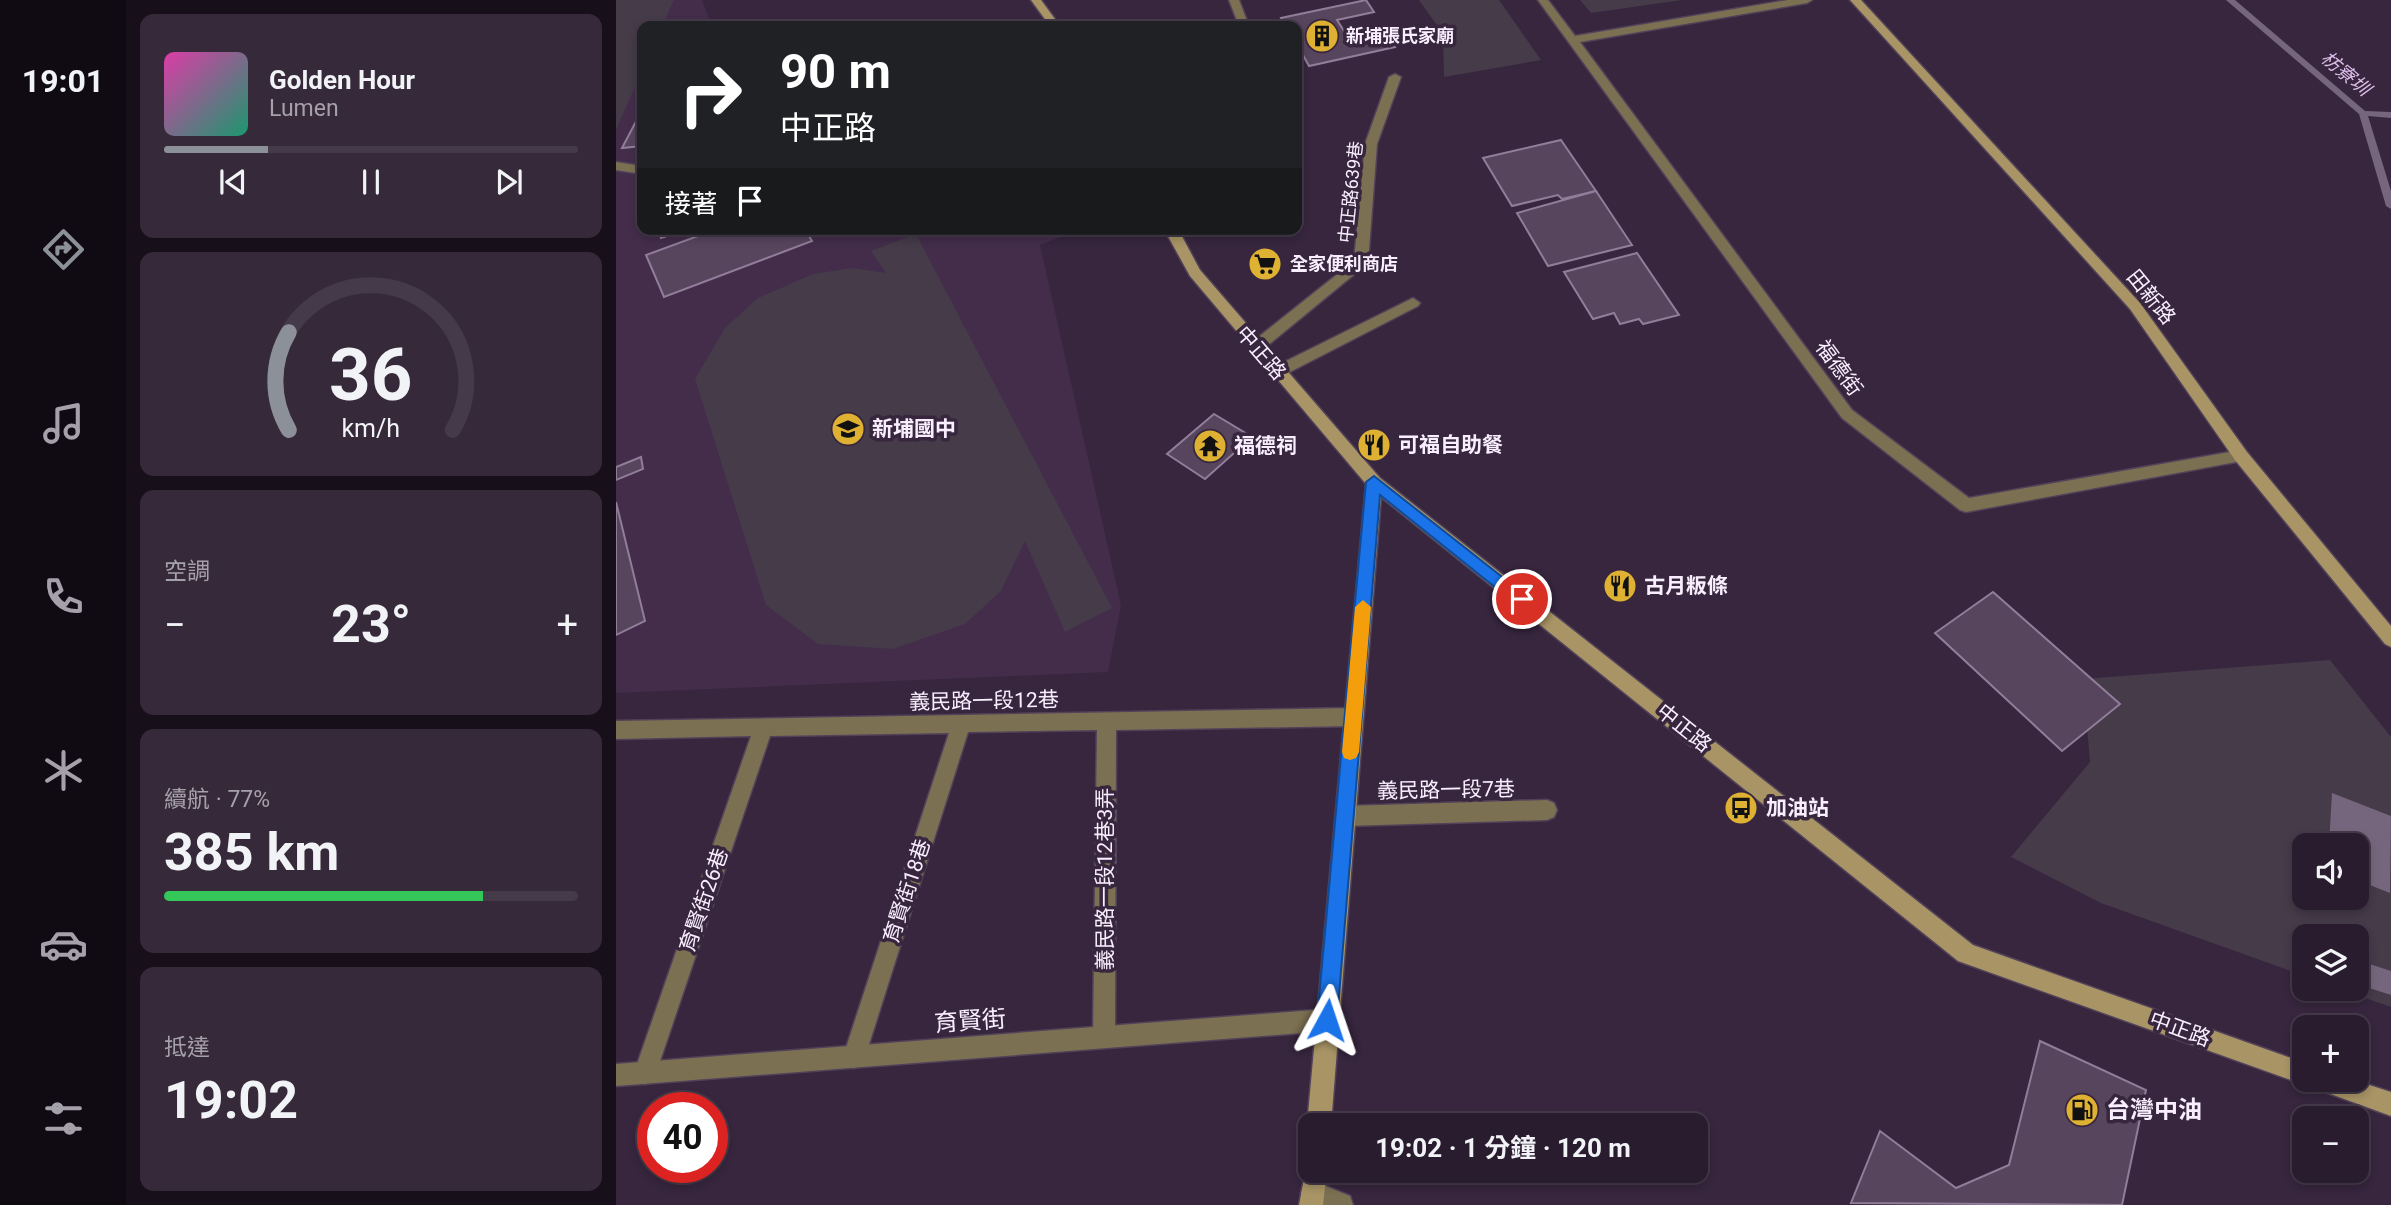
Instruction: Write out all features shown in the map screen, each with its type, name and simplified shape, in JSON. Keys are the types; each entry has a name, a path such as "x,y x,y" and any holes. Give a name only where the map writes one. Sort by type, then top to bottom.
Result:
{"street":[{"path":"1037,0 1052,21"},
{"path":"1234,0 1242,21"},
{"name":"福德街","path":"1543,0 1847,414 1966,505 2241,456"},
{"path":"1573,40 1807,0"},
{"name":"田新路","path":"1855,0 2135,306 2241,456 2391,639"},
{"name":"中正路639巷","path":"1256,347 1361,263 1371,144 1395,77"},
{"path":"616,166 637,169"},
{"name":"中正路","path":"1178,235 1195,272 1256,347 1374,482 1966,953 2292,1069"},
{"path":"1278,372 1413,303"},
{"path":"1320,1113 1374,482"},
{"name":"義民路一段12巷","path":"616,730 1353,717"},
{"name":"義民路一段12巷3弄","path":"1104,1037 1107,722"},
{"name":"育賢街18巷","path":"854,1057 961,724"},
{"name":"育賢街26巷","path":"645,1073 763,728"},
{"name":"義民路一段7巷","path":"1345,816 1547,810"},
{"name":"育賢街","path":"616,1075 1327,1020"},
{"path":"2356,1092 2391,1104"},
{"path":"1313,1190 1341,1205"}],"shaded area":[{"name":"新埔國中","path":"616,0 702,0 710,21 637,21 637,235 1066,235 1040,245 1121,605 1108,672 616,693"},
{"path":"616,0 674,0 664,21 637,21 637,82 616,130"},
{"path":"1419,0 1499,0 1541,60 1444,77 1443,34"},
{"path":"1580,0 1682,0 1591,13"},
{"path":"917,235 1112,608 1065,632 1025,541 1001,591 965,624 893,649 818,644 766,605 695,379 725,328 758,298 813,274 852,268 886,273 871,251"},
{"path":"2330,660 2391,737 2391,1007 2369,999 2369,924 2292,924 2292,971 2101,903 2011,857 2090,762 2083,679"},
{"path":"2332,793 2391,816 2390,893 2369,885 2369,833 2330,833"},
{"path":"2369,964 2391,971 2391,995 2369,988"}],"building":[{"name":"新埔張氏家廟","path":"1366,0 1374,12 1337,20 1350,40 1385,32 1395,47 1309,66 1302,53 1302,21 1283,21 1281,18"},
{"path":"637,120 637,146 622,148"},
{"path":"1561,140 1596,191 1562,199 1558,195 1512,206 1483,158"},
{"path":"1596,191 1632,245 1548,266 1517,213"},
{"path":"701,235 808,235 812,241 664,297 646,255"},
{"path":"1637,253 1679,315 1643,324 1639,319 1620,324 1614,313 1593,319 1564,272"},
{"name":"福德祠","path":"1214,414 1252,437 1205,479 1167,454"},
{"path":"641,457 643,469 616,480 616,467"},
{"path":"616,502 645,621 616,635"},
{"path":"1993,592 2120,704 2062,751 1935,633"},
{"name":"台灣中油","path":"2040,1041 2146,1090 2122,1205 1851,1203 1880,1131 1956,1188 2009,1165"}],"waterway":[{"name":"枋寮圳","path":"2230,0 2363,113"},
{"path":"2363,113 2391,115"},
{"name":"枋寮圳","path":"2363,113 2391,206"}],"slow traffic":[{"path":"1350,752 1363,607"}],"place":[{"name":"新埔張氏家廟","path":"1322,36"},
{"name":"全家便利商店","path":"1265,264"},
{"name":"新埔國中","path":"848,429"},
{"name":"可福自助餐","path":"1374,445"},
{"name":"福德祠","path":"1210,446"},
{"name":"古月粄條","path":"1620,586"},
{"name":"加油站","path":"1741,808"},
{"name":"台灣中油","path":"2082,1110"}],"route":[{"path":"1327,1020 1374,482 1522,599"}]}
